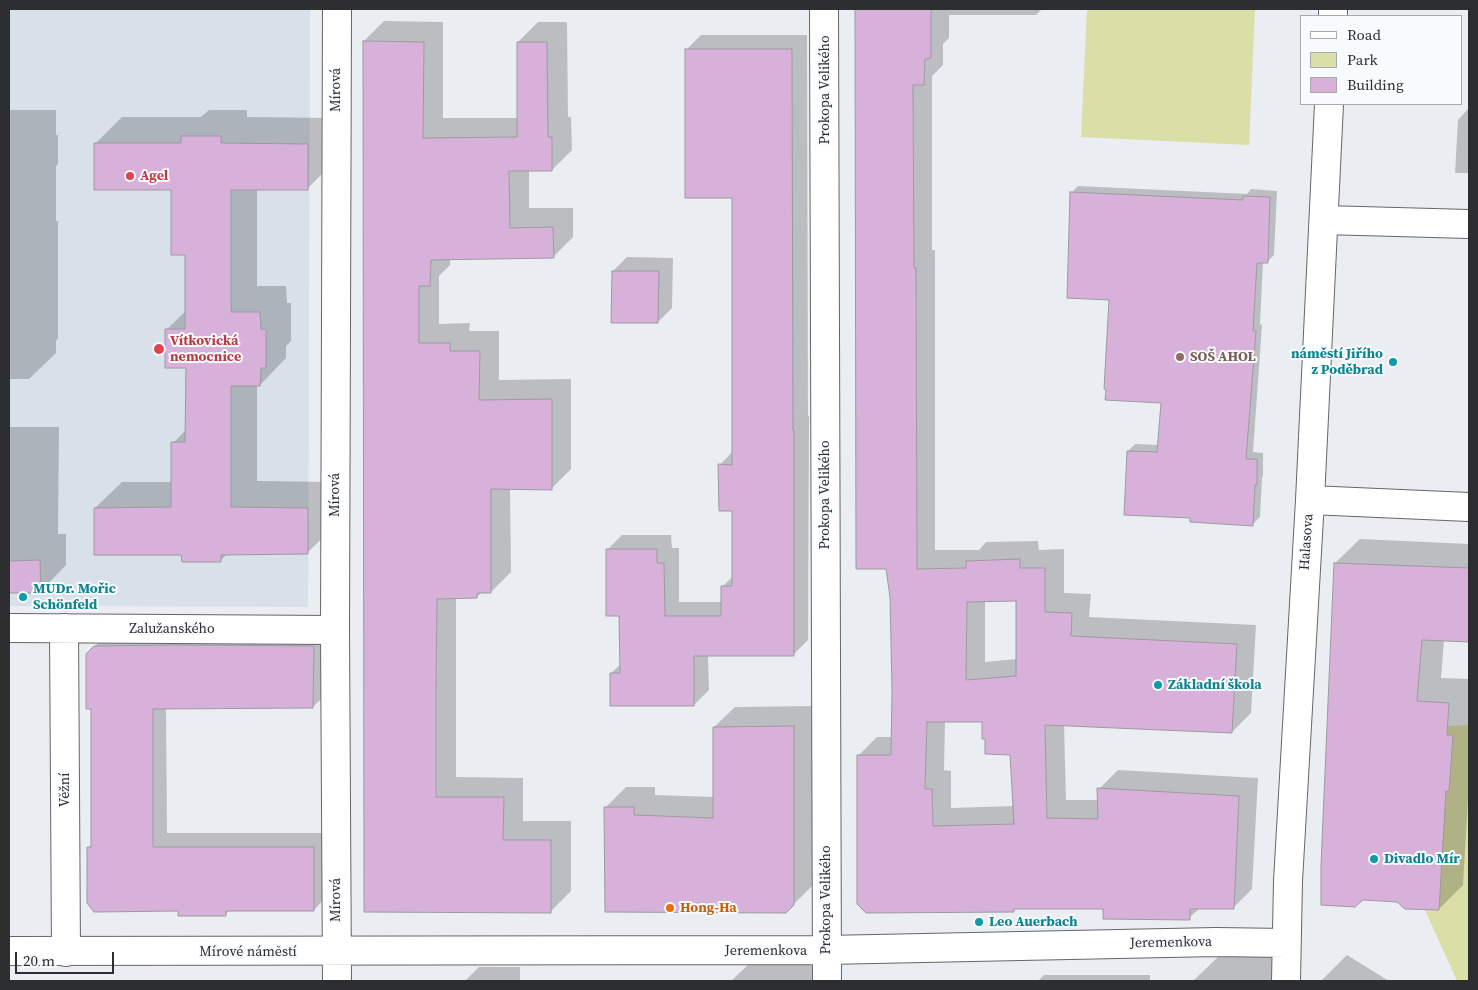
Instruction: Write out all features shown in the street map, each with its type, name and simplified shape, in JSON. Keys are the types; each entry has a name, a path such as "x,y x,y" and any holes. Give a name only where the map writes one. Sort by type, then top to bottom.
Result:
{"street":[{"name":"Mírová","path":"337,9 335,630 337,981"},
{"name":"Prokopa Velikého","path":"824,9 827,981"},
{"name":"Halasova","path":"1286,981 1288,881 1310,500 1329,105"},
{"path":"1324,220 1469,224"},
{"path":"1310,500 1469,507"},
{"name":"Zalužanského","path":"9,628 335,630"},
{"name":"Věžní","path":"64,628 66,952"},
{"name":"Jeremenkova","path":"336,952 826,950 1216,942 1286,943"},
{"name":"Mírové náměstí","path":"9,951 336,952"}],"shaded area":[{"name":"Vítkovická nemocnice","path":"9,9 310,9 308,607 9,606"}],"green space":[{"path":"1087,9 1255,9 1249,145 1081,137"},
{"path":"1469,725 1469,981 1457,981 1424,908 1432,727"}],"building":[{"path":"855,9 931,9 931,58 925,59 924,85 913,85 917,569 966,568 966,561 1020,559 1020,568 1045,568 1045,612 1072,613 1071,636 1237,644 1232,733 1045,725 1047,818 1098,819 1097,788 1239,796 1234,909 1190,909 1190,920 1103,919 1103,909 1014,909 1014,912 866,913 857,904 857,755 891,755 890,597 886,569 856,569","holes":["1016,601 1016,676 966,680 967,602","927,722 982,722 982,739 985,739 985,754 1010,755 1014,824 933,826 932,789 925,789"]},
{"path":"363,41 424,42 423,138 517,137 517,42 547,42 548,137 552,137 552,171 509,171 510,228 553,227 554,258 431,260 430,286 419,286 419,343 450,343 450,351 480,351 479,400 552,399 552,490 491,489 491,593 477,593 477,598 437,599 436,689 436,797 504,797 503,840 551,840 551,913 364,912"},
{"path":"685,49 792,49 794,656 694,656 694,706 610,706 610,673 620,673 619,616 606,616 606,549 657,549 657,563 664,563 665,616 721,616 721,586 732,586 732,511 719,511 718,464 732,465 732,198 685,198"},
{"path":"181,136 221,136 221,143 308,144 308,190 231,190 231,312 260,312 261,329 266,329 266,368 261,368 260,386 231,386 231,507 308,508 308,554 221,555 221,562 182,562 181,555 94,555 94,508 171,507 171,442 185,442 186,368 165,368 165,329 185,329 185,255 171,255 171,190 94,190 94,143 181,143"},
{"name":"SOŠ AHOL","path":"1070,192 1243,200 1243,196 1270,197 1268,263 1257,263 1253,331 1256,331 1246,459 1257,459 1257,485 1255,485 1253,526 1190,522 1190,518 1124,515 1127,451 1157,452 1161,403 1105,400 1109,300 1067,298"},
{"path":"612,271 659,271 658,323 611,323"},
{"path":"40,560 41,593 9,593 9,561"},
{"path":"1334,563 1469,568 1469,642 1422,640 1417,701 1449,703 1447,735 1453,735 1449,792 1446,791 1439,910 1405,909 1397,902 1363,900 1355,907 1321,905 1321,865"},
{"path":"94,646 314,646 313,708 153,709 153,847 314,847 314,911 226,911 226,916 178,916 178,911 94,912 87,903 87,847 91,847 91,709 86,709 86,654"},
{"path":"794,726 794,905 786,913 605,912 604,807 634,807 634,815 713,818 713,727"}],"place":[{"name":"Agel","path":"130,176"},
{"name":"Vítkovická nemocnice","path":"159,349"},
{"name":"SOŠ AHOL","path":"1180,357"},
{"name":"náměstí Jiřího z Poděbrad","path":"1393,362"},
{"name":"MUDr. Mořic Schönfeld","path":"23,597"},
{"name":"Základní škola","path":"1158,685"},
{"name":"Divadlo Mír","path":"1374,859"},
{"name":"Hong-Ha","path":"670,908"},
{"name":"Leo Auerbach","path":"979,922"}]}
